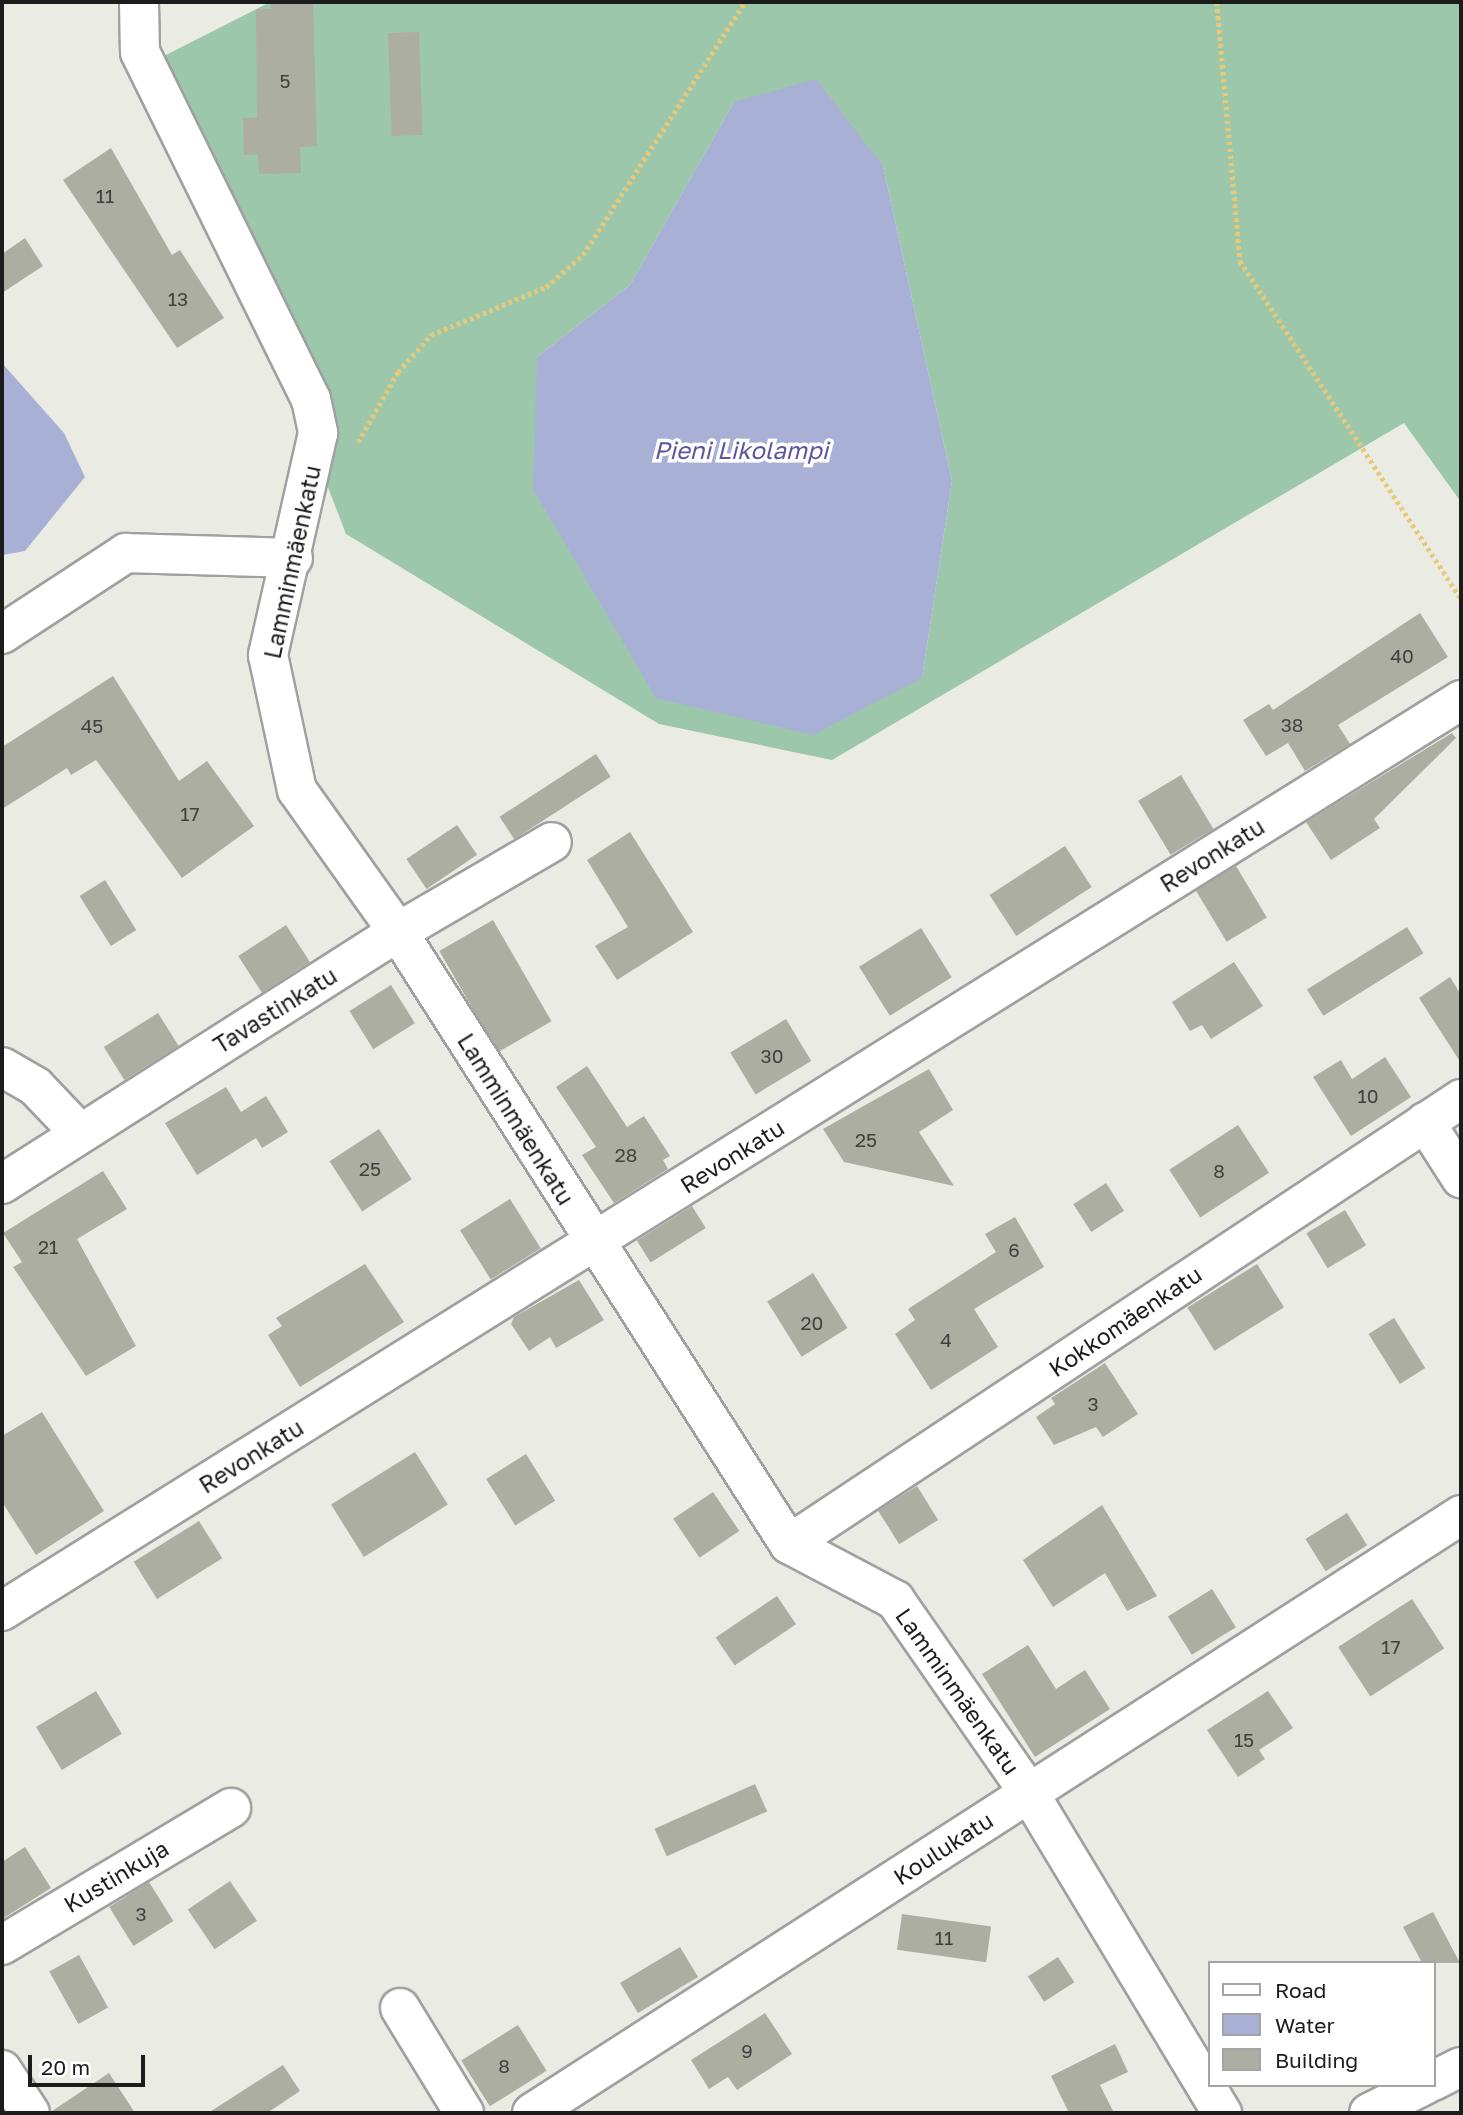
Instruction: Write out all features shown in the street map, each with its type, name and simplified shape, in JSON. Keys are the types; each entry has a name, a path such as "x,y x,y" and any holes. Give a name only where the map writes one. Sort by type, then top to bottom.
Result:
{"street":[{"name":"Lamminmäenkatu","path":"139,2 141,52 311,399 318,433 293,558 268,656 279,728 297,790 398,932 789,1544 895,1600 1029,1793 1222,2113"},
{"path":"2,634 126,553 293,558"},
{"name":"Revonkatu","path":"2,1611 1461,700"},
{"name":"Tavastinkatu","path":"2,1184 398,932 552,842"},
{"path":"2,1067 36,1087 80,1133"},
{"name":"Kokkomäenkatu","path":"789,1544 1461,1099"},
{"path":"1425,1122 1461,1178"},
{"name":"Koulukatu","path":"532,2113 1461,1515"},
{"name":"Kustinkuja","path":"2,1945 231,1808"},
{"path":"400,2008 464,2113"},
{"path":"1435,2080 1461,2067"},
{"path":"2,2070 30,2113"},
{"path":"1369,2113 1421,2087"}],"path":[{"path":"349,456 398,372 430,335 546,287 583,255 745,2"},
{"path":"1217,2 1240,261 1461,599"}],"green space":[{"path":"270,2 1461,2 1461,502 1404,423 832,760 659,724 346,534 162,57","holes":["734,102 883,166 952,481 922,678 537,357 630,285"]}],"water":[{"name":"Pieni Likolampi","path":"816,79 883,166 952,481 922,678 813,735 656,698 533,489 537,357 630,285 734,102"},
{"path":"2,363 64,433 85,477 25,551 2,555"}],"building":[{"path":"270,2 313,2 317,146 300,147 301,173 259,174 258,154 244,155 243,118 257,118 256,9 271,9"},
{"path":"419,32 423,135 392,136 388,33"},
{"path":"111,148 172,255 180,250 224,318 177,348 63,180"},
{"path":"25,238 43,266 2,293 2,254"},
{"path":"1420,613 1448,657 1338,725 1350,744 1305,771 1288,743 1266,756 1243,720 1269,704 1273,710"},
{"path":"113,676 179,781 207,761 254,826 182,878 96,760 71,775 67,768 2,809 2,747"},
{"path":"1452,733 1456,738 1374,819 1380,828 1331,860 1306,822"},
{"path":"596,754 611,777 514,839 500,817"},
{"path":"1181,775 1213,829 1171,855 1138,801"},
{"path":"457,825 477,855 427,889 406,859"},
{"path":"630,832 693,932 617,980 595,946 628,927 587,860"},
{"path":"1065,846 1092,887 1016,936 990,895"},
{"path":"1236,866 1267,917 1227,942 1196,890"},
{"path":"105,880 136,930 111,946 80,896"},
{"path":"493,920 552,1021 498,1052 439,951"},
{"path":"286,925 310,962 262,993 238,956"},
{"path":"1407,927 1423,953 1323,1016 1307,990"},
{"path":"921,928 952,977 890,1016 859,967"},
{"path":"1234,962 1263,1006 1211,1039 1202,1025 1190,1031 1172,1002"},
{"path":"1450,977 1461,995 1461,1063 1419,998"},
{"path":"391,985 415,1023 373,1049 349,1011"},
{"path":"158,1013 179,1046 124,1080 104,1047"},
{"path":"786,1019 811,1061 756,1094 730,1052"},
{"path":"1385,1057 1411,1097 1351,1136 1313,1077 1341,1060 1352,1079"},
{"path":"587,1066 627,1127 644,1116 670,1156 663,1160 668,1169 614,1203 582,1155 596,1147 556,1087"},
{"path":"929,1069 953,1110 919,1132 954,1186 844,1162 823,1129"},
{"path":"226,1087 241,1112 266,1096 288,1132 262,1148 256,1138 197,1175 165,1123"},
{"path":"1238,1125 1269,1173 1200,1217 1169,1170"},
{"path":"379,1129 412,1179 362,1211 330,1161"},
{"path":"103,1171 127,1209 77,1239 136,1346 86,1376 13,1267 22,1262 3,1233"},
{"path":"1106,1183 1124,1211 1091,1232 1073,1204"},
{"path":"510,1199 541,1248 491,1279 460,1230"},
{"path":"692,1206 706,1228 651,1262 637,1240"},
{"path":"1345,1210 1366,1245 1328,1268 1306,1233"},
{"path":"1015,1217 1044,1267 974,1309 998,1347 931,1390 895,1334 915,1320 908,1309 996,1252 985,1234"},
{"path":"365,1264 404,1322 300,1387 268,1335 282,1326 276,1318"},
{"path":"1257,1264 1284,1307 1214,1351 1187,1307"},
{"path":"813,1273 847,1328 802,1357 767,1302"},
{"path":"579,1280 604,1320 556,1348 550,1337 529,1351 511,1324 514,1317"},
{"path":"1394,1318 1425,1368 1400,1384 1369,1334"},
{"path":"1105,1363 1138,1414 1103,1437 1096,1427 1054,1445 1036,1417 1055,1404 1051,1398"},
{"path":"42,1412 104,1511 36,1555 2,1502 2,1436"},
{"path":"415,1452 448,1505 364,1557 331,1504"},
{"path":"526,1454 555,1501 515,1526 486,1479"},
{"path":"917,1486 938,1520 899,1544 878,1510"},
{"path":"713,1492 739,1531 699,1558 673,1519"},
{"path":"1102,1505 1157,1596 1127,1611 1105,1573 1053,1607 1023,1560"},
{"path":"1347,1513 1367,1545 1326,1571 1305,1539"},
{"path":"199,1521 222,1558 157,1599 134,1562"},
{"path":"1212,1589 1236,1627 1192,1655 1168,1617"},
{"path":"777,1596 796,1624 735,1666 716,1637"},
{"path":"1412,1599 1444,1648 1370,1696 1338,1647"},
{"path":"1028,1645 1056,1689 1085,1670 1110,1709 1035,1757 982,1674"},
{"path":"96,1691 122,1734 62,1770 36,1727"},
{"path":"1268,1691 1293,1728 1259,1750 1265,1759 1238,1777 1207,1730"},
{"path":"755,1784 767,1811 667,1856 655,1829"},
{"path":"25,1847 51,1888 2,1919 2,1862"},
{"path":"230,1881 257,1921 215,1949 188,1910"},
{"path":"149,1882 173,1921 134,1946 109,1907"},
{"path":"1433,1912 1460,1963 1421,1961 1403,1927"},
{"path":"902,1914 991,1927 986,1962 897,1950"},
{"path":"680,1947 698,1977 638,2013 620,1983"},
{"path":"79,1955 108,2007 78,2024 49,1971"},
{"path":"1058,1957 1074,1982 1044,2002 1028,1977"},
{"path":"765,2013 792,2054 737,2090 728,2077 709,2089 691,2060"},
{"path":"518,2025 547,2071 490,2106 461,2061"},
{"path":"1115,2044 1128,2072 1100,2085 1114,2113 1069,2113 1051,2076"},
{"path":"283,2065 300,2091 267,2113 208,2113"},
{"path":"109,2073 135,2113 52,2113 52,2111"}]}
